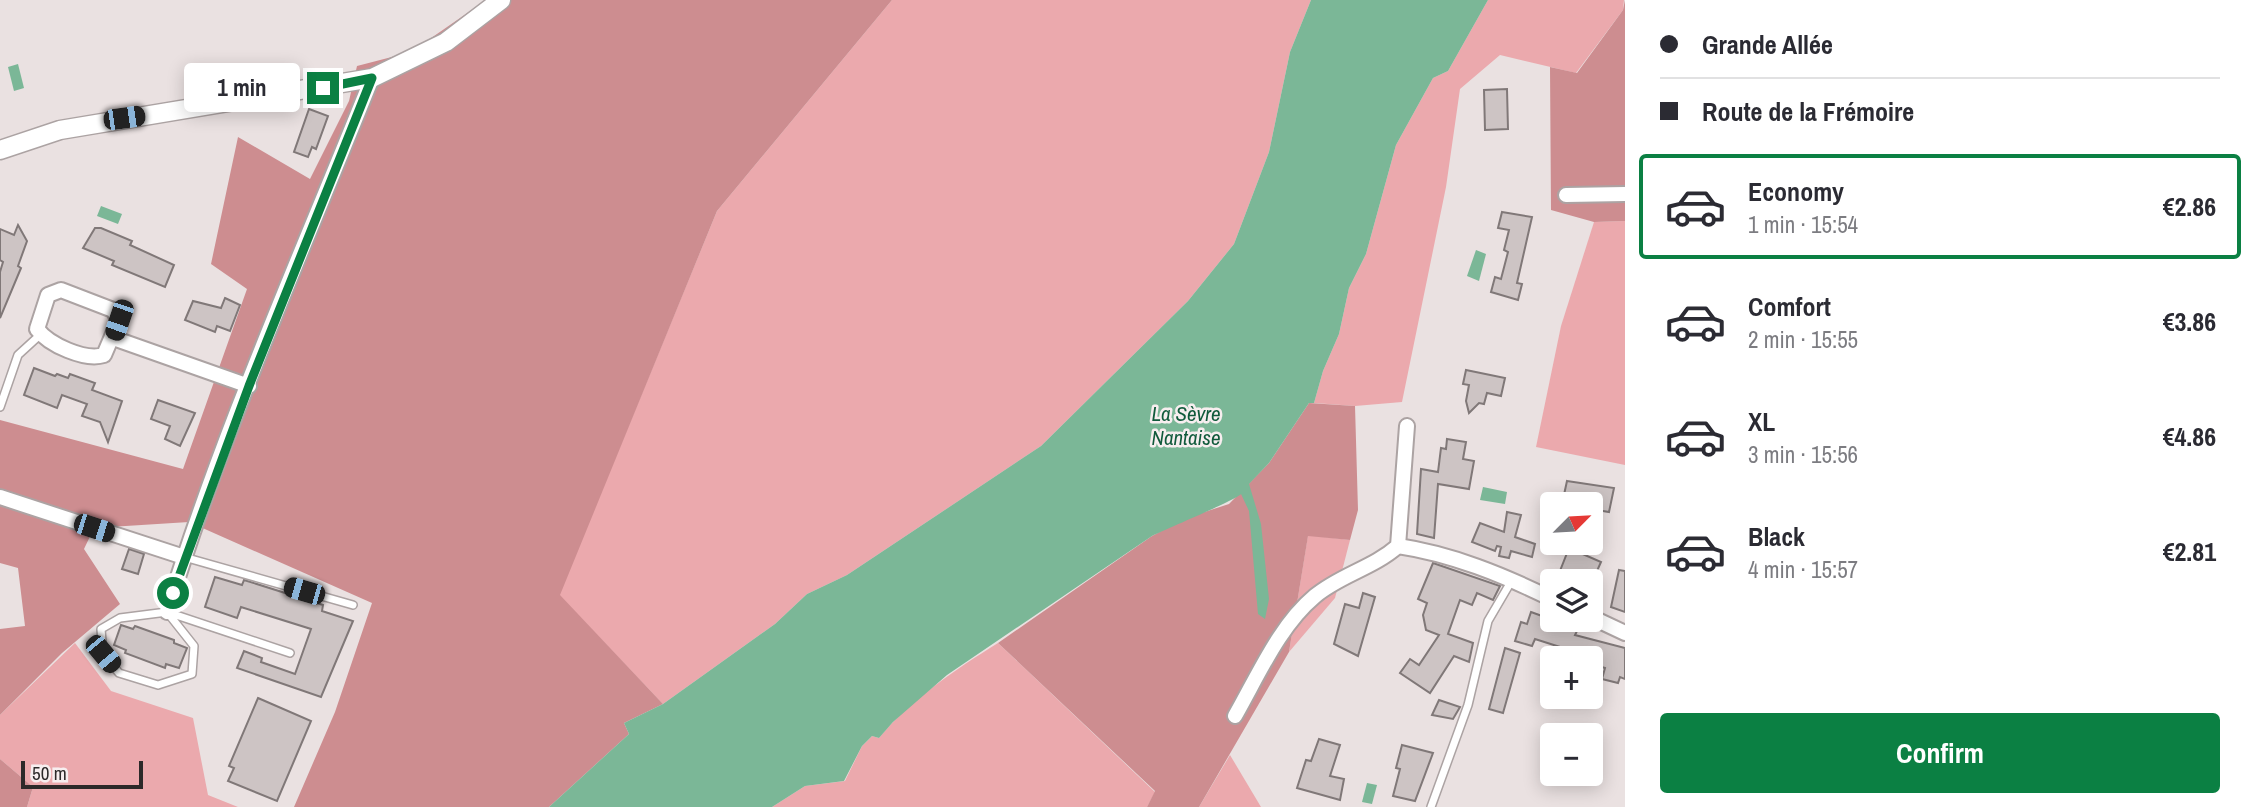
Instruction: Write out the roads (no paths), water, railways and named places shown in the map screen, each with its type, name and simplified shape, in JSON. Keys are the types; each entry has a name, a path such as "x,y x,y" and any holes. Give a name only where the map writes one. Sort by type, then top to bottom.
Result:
{"street":[{"path":"0,150 60,130 372,78 446,42 501,0"},
{"path":"167,612 184,557 249,386 372,78"},
{"path":"1566,195 1625,194"},
{"path":"61,290 113,310 119,320 113,338 104,355 93,359 44,339 37,329 48,295 61,290"},
{"path":"113,338 249,386"},
{"path":"1235,716 1290,620 1316,595 1380,562 1398,546 1407,426"},
{"path":"0,497 184,557"},
{"path":"1398,546 1430,551 1540,593"},
{"path":"1603,623 1625,633"}],"lane":[{"path":"0,407 18,355 41,334"},
{"path":"184,557 353,604"},
{"path":"1431,807 1468,705 1488,621 1511,580"},
{"path":"167,612 194,646 192,674 158,685 119,674 103,654 101,629 120,618 167,612 290,653"}],"water":[{"name":"La Sèvre Nantaise","path":"1311,0 1488,0 1448,71 1433,78 1396,145 1366,254 1349,288 1339,334 1323,371 1314,403 1309,403 1269,463 1249,484 1261,524 1269,599 1265,619 1258,614 1249,511 1241,494 1152,536 947,675 893,722 879,738 872,736 862,746 844,781 805,786 772,807 549,807 629,734 624,723 663,704 775,624 807,594 847,575 1041,446 1188,301 1234,244 1269,152 1290,52"},
{"path":"18,64 24,88 14,91 8,67"},
{"path":"101,206 122,214 118,224 97,216"},
{"path":"1476,250 1486,254 1479,281 1467,276"},
{"path":"1483,487 1507,492 1505,504 1480,500"},
{"path":"1367,783 1377,785 1372,804 1362,802"}]}
